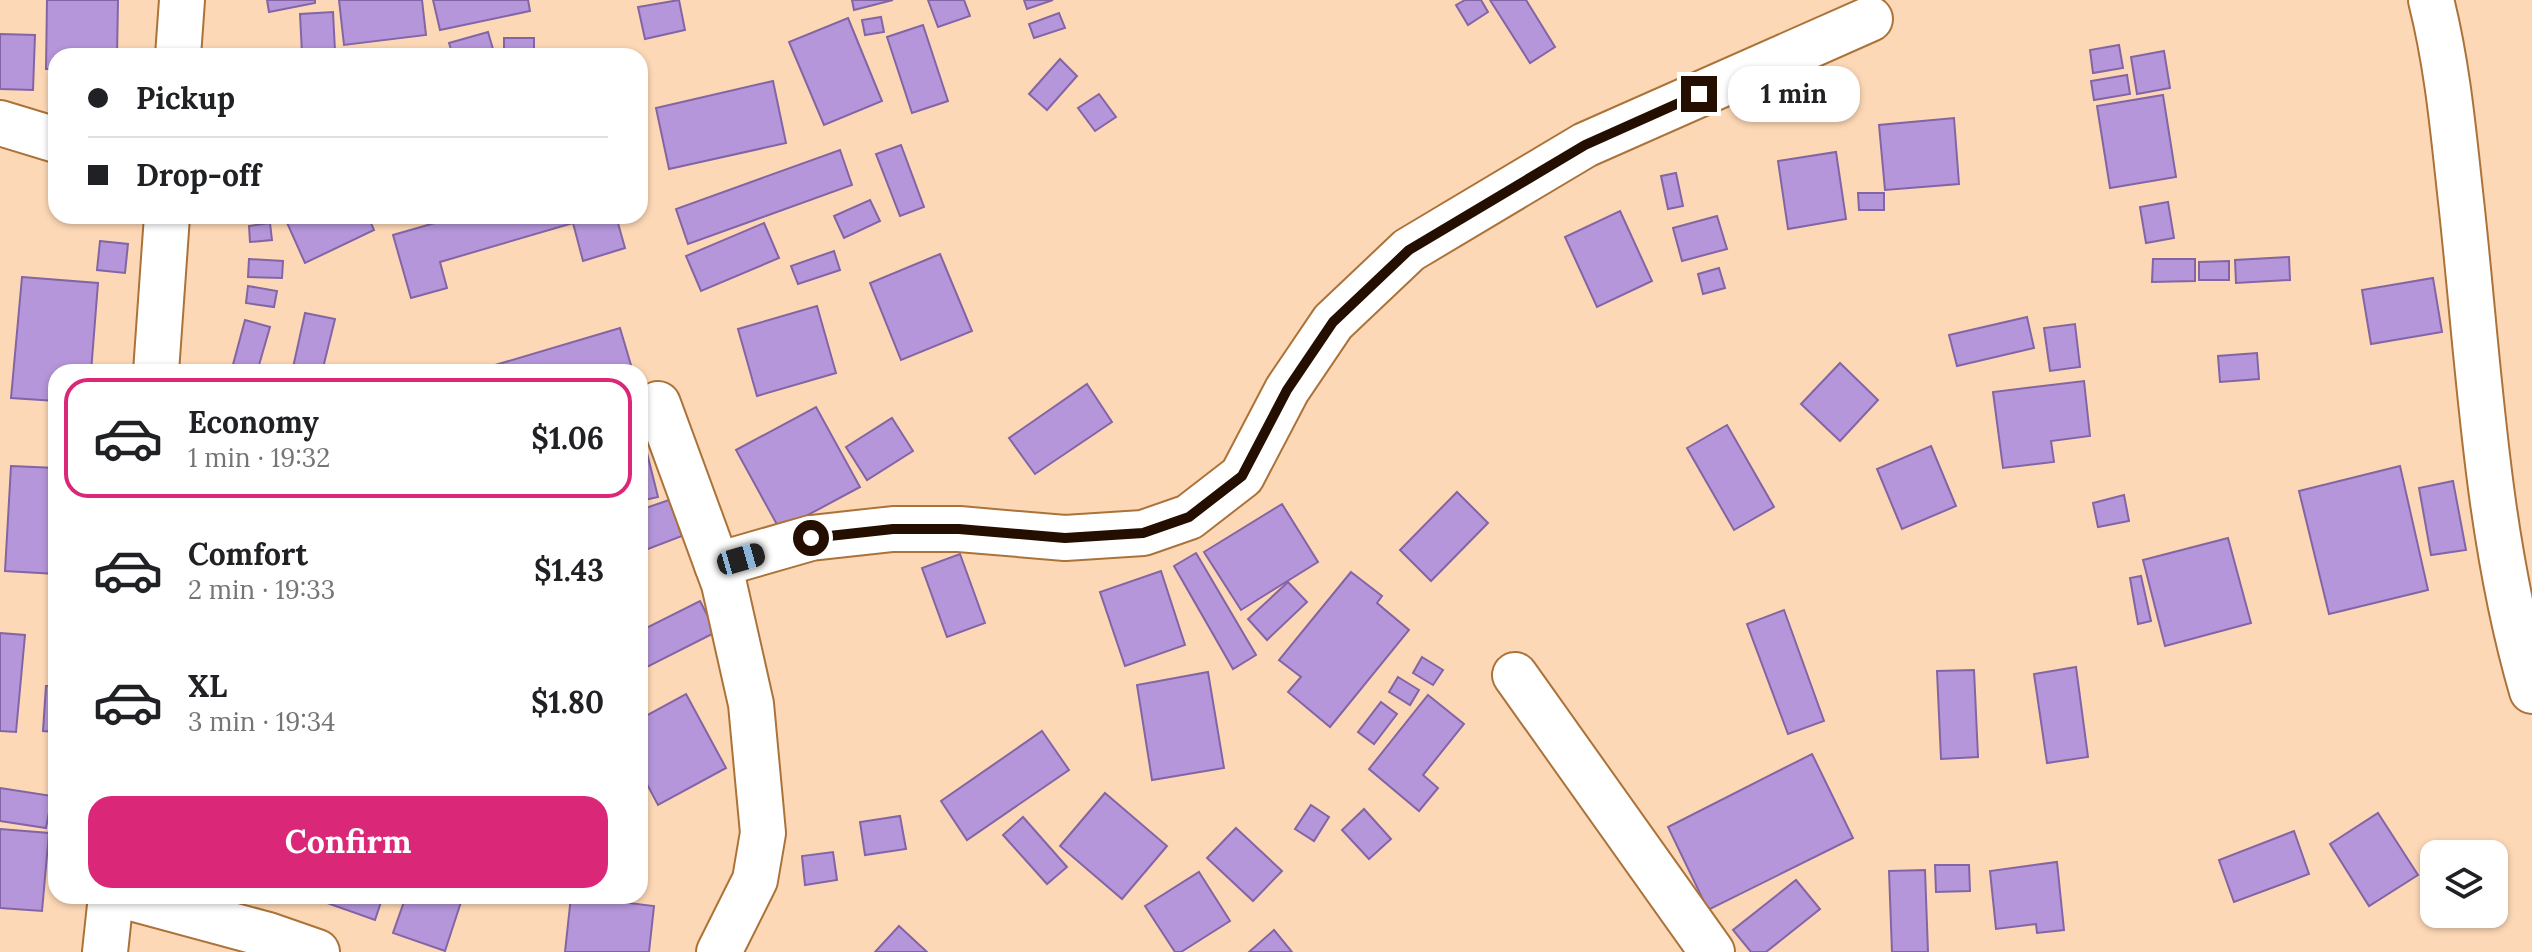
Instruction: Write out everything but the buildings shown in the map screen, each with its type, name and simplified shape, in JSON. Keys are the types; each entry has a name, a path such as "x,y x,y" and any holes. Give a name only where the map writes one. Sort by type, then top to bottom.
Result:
{"street":[{"path":"179,48 182,0"},
{"path":"2431,0 2448,80 2493,505 2519,647 2532,691"},
{"path":"717,565 811,538 893,529 959,529 1065,538 1143,533 1189,517 1242,476 1287,390 1333,322 1409,250 1585,145 1870,19"},
{"path":"0,123 48,138"},
{"path":"157,364 166,224"},
{"path":"658,404 717,565 751,704 763,833 755,880 719,952"},
{"path":"1515,675 1712,952"},
{"path":"105,952 110,904"},
{"path":"154,904 268,935 317,952"}],"route":[{"path":"811,538 893,529 959,529 1065,538 1143,533 1189,517 1242,476 1287,390 1333,322 1409,250 1585,145 1699,94"}]}
